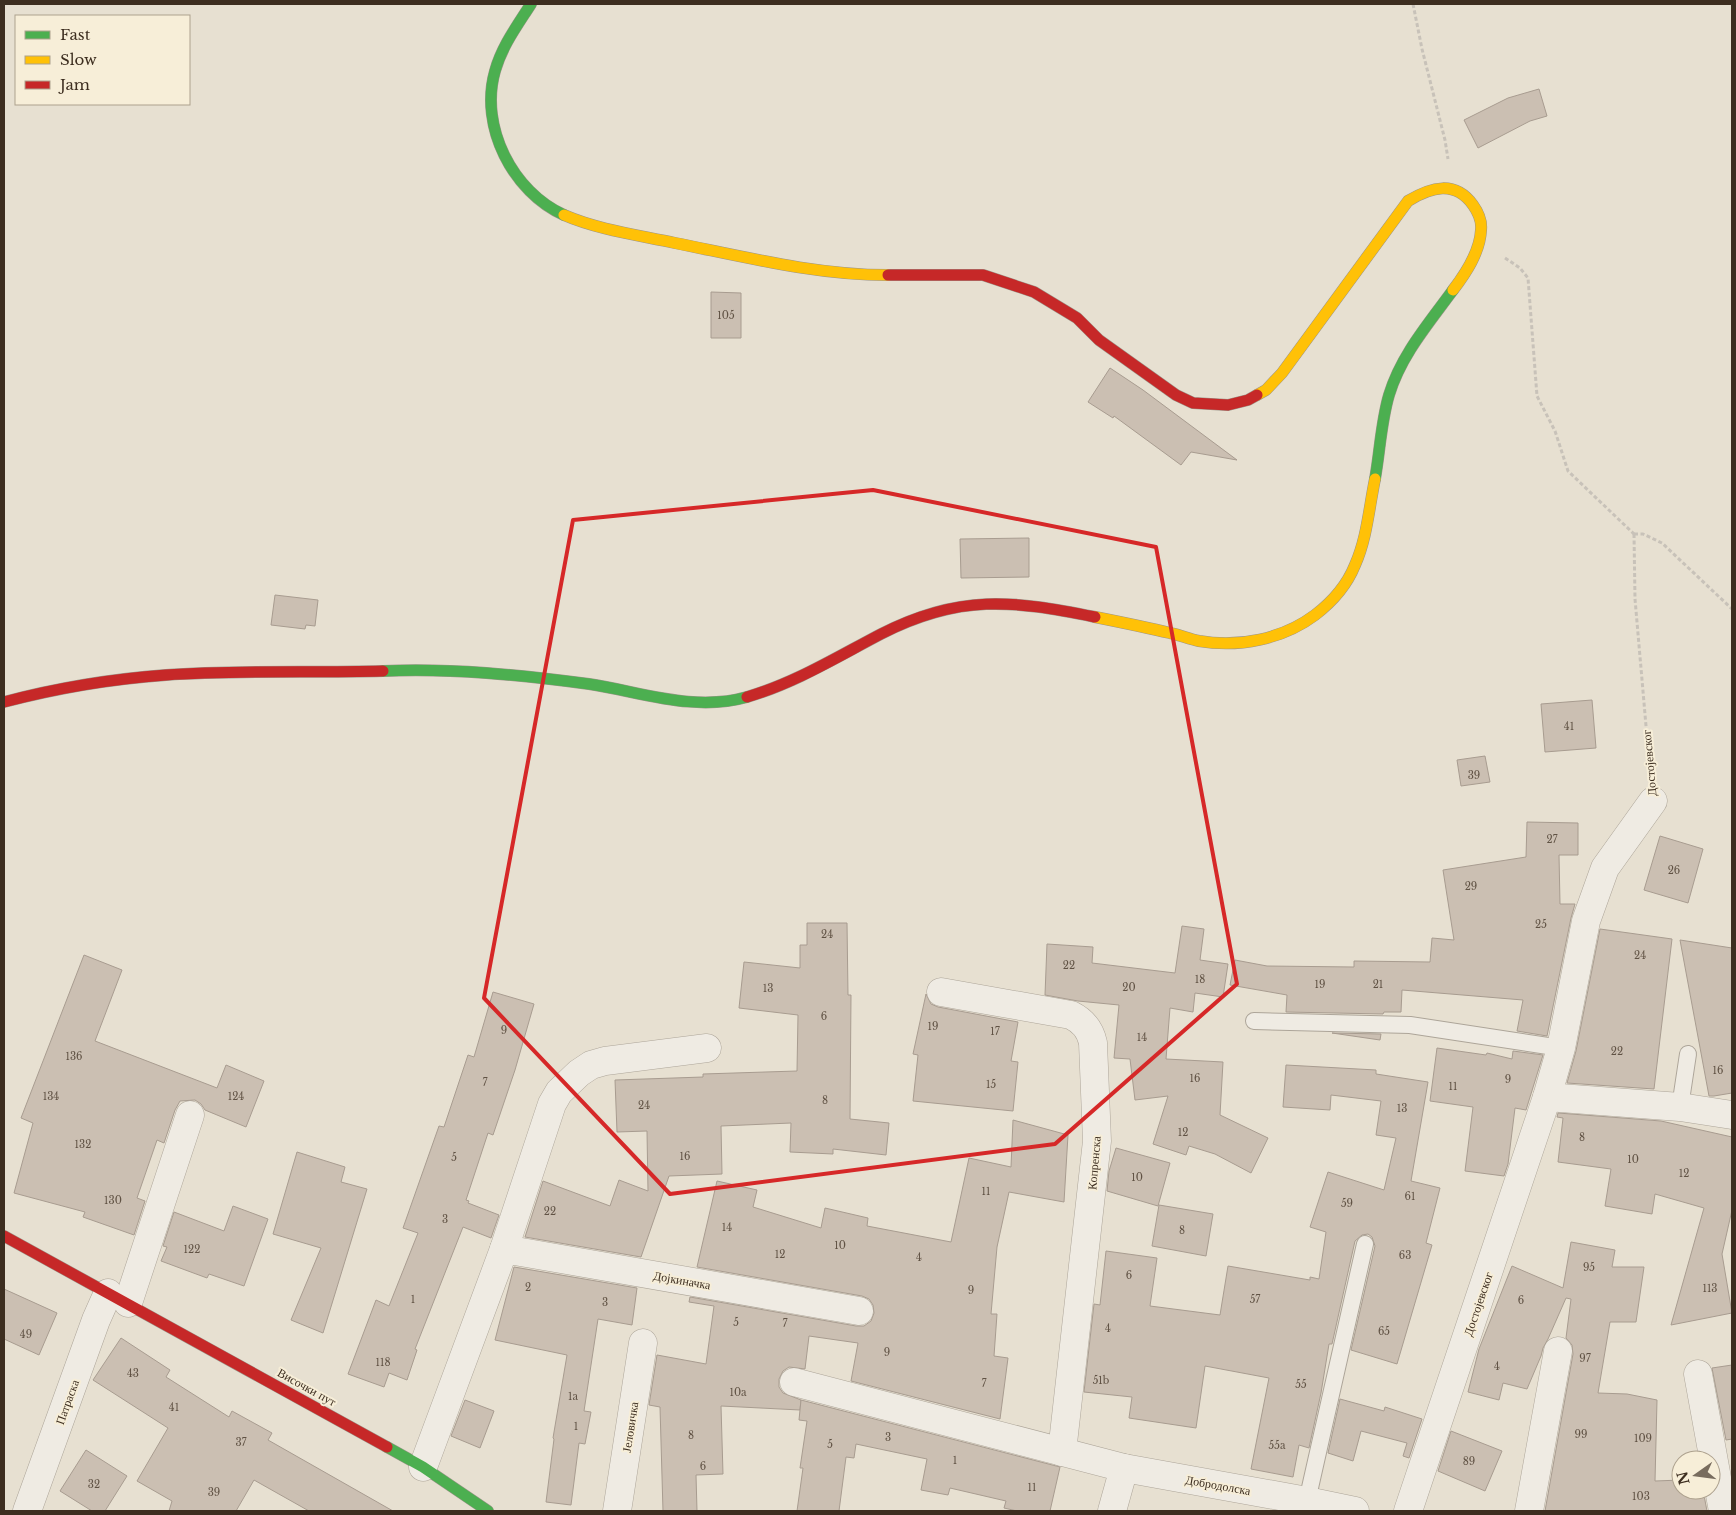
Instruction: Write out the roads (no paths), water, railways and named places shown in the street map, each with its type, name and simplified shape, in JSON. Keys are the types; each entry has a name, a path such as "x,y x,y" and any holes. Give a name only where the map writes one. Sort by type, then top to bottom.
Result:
{"main road":[{"path":"4,702 75,686 138,676 281,670 332,672 436,670 568,682 618,689 671,700 705,703 741,700 777,689 904,623 941,610 975,604 1019,603 1092,616 1201,640 1227,643 1260,640 1286,632 1309,620 1331,602 1350,575 1361,550 1377,464 1382,425 1391,388 1405,357 1420,333 1472,262 1480,239 1481,222 1474,204 1462,193 1452,189 1440,188 1425,191 1408,201 1303,346 1266,390 1248,400 1228,405 1192,402 1176,395 1161,385 1099,340 1078,318 1034,292 983,275 863,275 790,267 600,227 571,219 546,206 524,188 508,165 496,136 491,107 494,78 501,54 531,4"},
{"name":"Височки пут","path":"4,1236 423,1468 488,1511"}],"street":[{"name":"Достојевског","path":"1408,1511 1547,1096 1561,1048 1586,921 1605,868 1653,801"},
{"name":"Копренска","path":"940,992 1071,1015 1085,1024 1091,1033 1097,1142 1062,1452"},
{"path":"423,1468 504,1249 552,1104 559,1092 578,1072 605,1061 707,1048"},
{"path":"1547,1096 1680,1107 1732,1115"},
{"name":"Патраска","path":"27,1511 93,1329 118,1298 190,1115"},
{"name":"Дојкиначка","path":"504,1249 859,1311"},
{"name":"Јеловичка","path":"617,1511 643,1343"},
{"path":"1529,1511 1558,1351"},
{"path":"1698,1374 1723,1511"},
{"path":"794,1382 1124,1468 1112,1511"},
{"name":"Добродолска","path":"1124,1468 1355,1511"}],"lane":[{"path":"1254,1022 1410,1025 1561,1048"},
{"path":"1680,1107 1688,1054"},
{"path":"1307,1501 1365,1244"}]}
